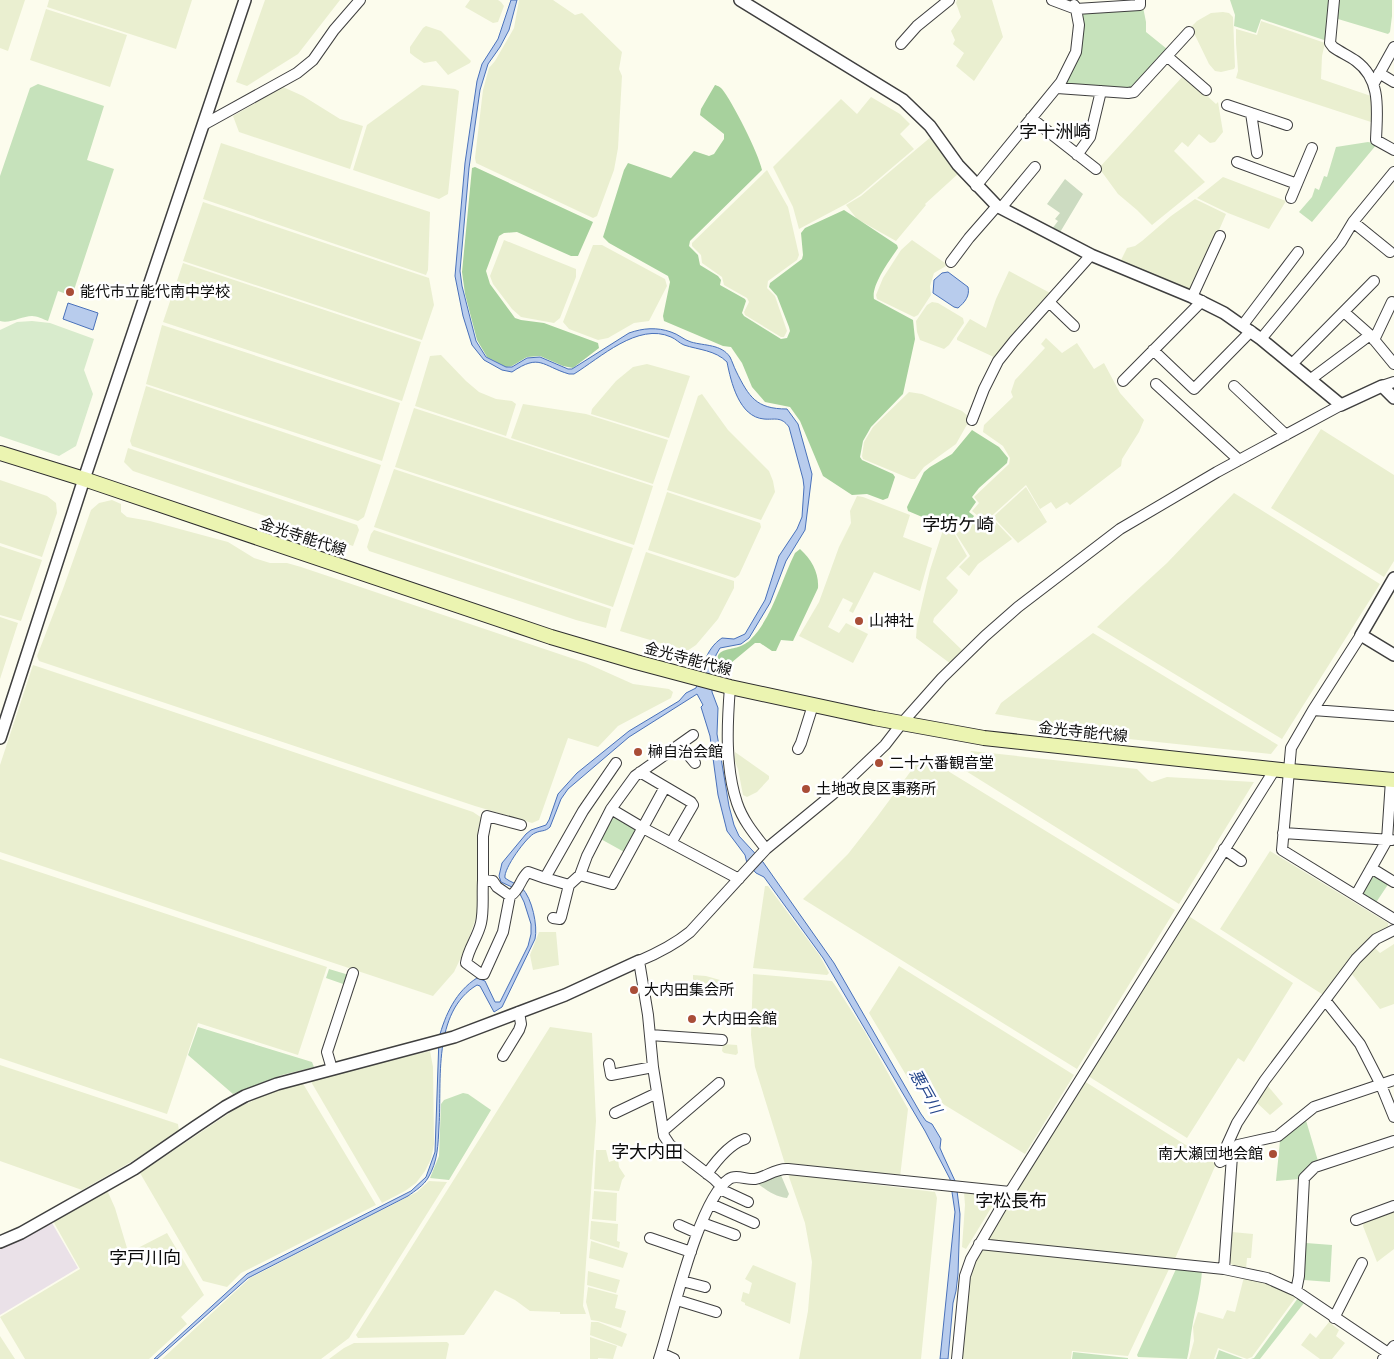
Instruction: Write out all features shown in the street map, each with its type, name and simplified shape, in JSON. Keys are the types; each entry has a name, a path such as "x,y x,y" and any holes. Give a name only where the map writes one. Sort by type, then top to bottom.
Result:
{"main road":[{"name":"金光寺能代線","path":"0,453 551,638 724,685 813,705 984,738 1392,780"}],"street":[{"path":"0,738 84,480 245,0"},
{"path":"203,125 297,73 313,60 334,30 360,0"},
{"path":"740,0 904,100 930,126 958,165 976,186 999,207 1091,255 1197,299 1224,313 1292,364 1341,405"},
{"path":"901,44 917,26 949,0"},
{"path":"1052,0 1073,4 1140,6 1140,0"},
{"path":"1334,0 1330,43 1333,47 1357,62 1369,74 1394,82"},
{"path":"976,186 1057,88 1076,52 1078,25 1073,4"},
{"path":"1057,88 1134,92 1189,32"},
{"path":"1394,47 1377,78 1376,140 1394,150"},
{"path":"1168,57 1206,90"},
{"path":"1077,155 1090,137 1101,91"},
{"path":"1226,105 1288,125"},
{"path":"1251,113 1257,153"},
{"path":"1031,118 1096,169"},
{"path":"1291,198 1312,148"},
{"path":"1237,162 1297,184"},
{"path":"951,262 969,238 1035,167"},
{"path":"1261,340 1341,242 1353,222 1394,172"},
{"path":"1353,222 1390,252"},
{"path":"1123,381 1153,350 1197,299 1220,236"},
{"path":"1153,350 1194,388 1246,328 1298,252"},
{"path":"972,420 984,389 998,361 1091,255"},
{"path":"1292,364 1374,281"},
{"path":"1049,302 1074,326"},
{"path":"1311,379 1372,338 1392,302"},
{"path":"1344,312 1372,338 1394,364"},
{"path":"0,1242 21,1233 134,1169 225,1107 278,1084 454,1038 565,995 659,953 678,942 702,920 766,849 839,789 885,745 942,678 985,636 1040,590 1120,529 1239,460 1341,405 1394,382"},
{"path":"1156,384 1239,460"},
{"path":"1234,386 1286,435"},
{"path":"1382,386 1394,398"},
{"path":"1392,584 1291,748 1282,850 1394,919"},
{"path":"1361,635 1394,655"},
{"path":"724,685 728,753 737,803 751,830 766,849"},
{"path":"798,748 813,705"},
{"path":"1313,710 1394,716"},
{"path":"553,918 560,919 562,917 570,885 580,875 587,856 611,809 640,772 693,735"},
{"path":"680,745 695,763"},
{"path":"545,878 584,811 616,763"},
{"path":"957,1359 965,1276 979,1244 1275,769"},
{"path":"640,772 691,802 693,806 671,843"},
{"path":"1356,896 1371,868 1391,840 1392,780"},
{"path":"580,875 612,884 665,787"},
{"path":"611,809 643,828 739,878"},
{"path":"521,825 487,816 483,836 484,909 481,924 466,957 466,963 481,974 484,974 503,932 516,891 528,872 570,885"},
{"path":"1283,833 1391,840"},
{"path":"1224,849 1241,861"},
{"path":"1371,868 1394,882"},
{"path":"483,880 493,881 497,887 516,891"},
{"path":"1232,1156 1228,1150 1228,1145 1237,1123 1265,1080 1356,959 1376,940 1394,930"},
{"path":"639,961 664,1136 670,1145 719,1184 720,1189 748,1202"},
{"path":"332,1069 327,1052 353,973"},
{"path":"1325,1000 1360,1044 1381,1085 1394,1117"},
{"path":"502,1056 519,1030 521,1024 519,1012"},
{"path":"650,1035 722,1040"},
{"path":"609,1064 611,1075 653,1067"},
{"path":"1224,1269 1232,1156 1238,1145 1278,1136 1314,1107 1394,1080"},
{"path":"663,1131 719,1084"},
{"path":"615,1113 657,1093"},
{"path":"707,1174 716,1160 745,1139"},
{"path":"1296,1291 1299,1276 1304,1178 1315,1167 1394,1141"},
{"path":"1220,1162 1232,1156"},
{"path":"674,1359 660,1356 682,1281 702,1222 720,1189 730,1178 757,1179 782,1169 1010,1192"},
{"path":"711,1204 754,1223"},
{"path":"1356,1220 1394,1206"},
{"path":"702,1222 735,1235"},
{"path":"679,1225 698,1233"},
{"path":"650,1238 691,1252"},
{"path":"979,1244 1224,1269 1267,1278 1296,1291 1390,1354"},
{"path":"1334,1318 1362,1263"},
{"path":"682,1281 705,1287"},
{"path":"677,1300 716,1312"}],"shaded area":[{"path":"52,1223 78,1268 0,1315 0,1247"}],"green space":[{"path":"0,0 25,0 8,51 0,48"},
{"path":"49,0 192,0 176,49 47,7"},
{"path":"265,0 340,0 298,54 247,86 236,82"},
{"path":"470,0 498,0 501,2 504,6 498,22 493,23 465,7"},
{"path":"519,0 553,0 575,15 582,13 622,52 619,69 622,76 618,148 614,170 597,216 593,218 476,163 483,90 489,68 514,28"},
{"path":"957,0 992,0 1003,37 974,81 956,66 964,53 953,44 955,40 951,31 961,17 956,3"},
{"path":"1230,0 1331,0 1328,36 1324,40 1261,19 1256,33 1234,26 1235,15"},
{"path":"1338,0 1392,0 1390,32 1388,34 1338,19"},
{"path":"1143,7 1146,32 1167,49 1134,88 1063,86 1083,12"},
{"path":"46,9 127,35 110,87 30,60"},
{"path":"1211,13 1229,13 1233,17 1235,67 1234,69 1221,72 1215,71 1209,64 1191,27"},
{"path":"1261,21 1325,43 1322,56 1321,79 1371,96 1374,115 1372,121 1236,78 1238,71 1236,29 1257,35"},
{"path":"426,26 441,31 471,61 470,63 448,75 436,61 424,63 410,53 410,47"},
{"path":"1184,75 1216,104 1218,102 1223,132 1215,142 1210,143 1199,134 1188,147 1182,142 1174,151 1205,182 1152,225 1118,194 1099,168"},
{"path":"38,84 104,106 87,160 114,169 72,296 58,291 48,321 32,316 4,322 0,321 0,176 30,88"},
{"path":"422,85 459,91 448,194 439,199 353,170 367,125"},
{"path":"715,85 722,89 738,116 756,152 762,170 690,241 689,246 698,255 700,265 718,276 721,280 720,285 745,299 742,313 744,316 781,339 787,338 790,331 789,327 777,296 769,287 770,283 802,259 801,233 805,228 844,210 897,245 898,248 875,287 874,299 913,320 915,339 903,394 871,427 863,441 860,457 862,460 893,474 895,477 888,498 883,500 867,494 852,495 823,476 800,421 790,407 765,402 752,387 742,363 731,347 723,346 664,321 663,316 670,282 668,276 609,243 603,237 624,170 628,163 671,178 694,151 709,156 714,154 724,139 724,134 700,115 701,109"},
{"path":"283,87 303,96 340,119 363,126 350,169 239,132 233,116"},
{"path":"871,97 900,114 910,124 900,134 914,149 861,194 799,229 793,207 773,167 841,99 857,114"},
{"path":"932,136 959,173 925,204 896,241 857,219 846,205 861,196"},
{"path":"1368,142 1377,144 1312,222 1299,212 1312,197 1315,188 1319,190 1324,176 1327,177 1336,147"},
{"path":"221,143 430,212 428,270 426,275 203,199"},
{"path":"475,167 593,222 578,256 571,256 517,232 504,233 499,236 486,271 490,284 515,318 544,323 598,343 599,348 573,368 563,366 540,356 527,357 512,366 506,367 487,357 477,340 465,294 462,272 472,168"},
{"path":"767,170 788,207 799,255 797,260 768,281 767,288 775,296 787,331 784,337 745,315 744,312 749,302 747,298 724,285 722,277 702,263 701,255 692,246 692,243"},
{"path":"1223,177 1286,201 1269,229 1228,213 1197,198"},
{"path":"1065,179 1083,194 1059,234 1052,229 1058,221 1055,219 1060,213 1047,204"},
{"path":"1195,199 1226,214 1192,293 1120,262 1127,248 1135,246 1142,241 1171,216"},
{"path":"203,202 429,278 434,305 422,340 183,261"},
{"path":"504,240 576,269 576,277 560,318 554,323 521,317 512,309 493,284 490,276"},
{"path":"912,240 945,263 946,266 934,273 930,286 931,295 918,315 914,317 877,299 876,295 883,278 901,250"},
{"path":"593,245 602,245 665,279 667,286 649,321 634,323 608,338 598,340 569,329 563,322"},
{"path":"183,263 421,342 402,401 163,322"},
{"path":"1009,271 1052,294 996,358 957,340 957,338 970,319 986,328 996,299"},
{"path":"932,302 938,303 963,318 964,323 949,345 944,349 920,340 917,332 916,321 927,305"},
{"path":"17,322 50,323 94,339 84,370 93,394 76,446 59,456 0,436 0,330"},
{"path":"162,325 400,403 382,461 146,384"},
{"path":"1046,338 1062,353 1077,343 1094,369 1104,363 1120,393 1144,420 1139,432 1122,459 1121,466 1070,505 1067,502 1056,509 1051,502 1040,509 1026,485 985,522 972,511 979,503 974,497 1009,464 1010,458 1003,446 983,432 984,425 1013,397 1011,392 1015,380 1045,348 1041,344"},
{"path":"441,355 479,392 496,399 512,401 516,404 506,436 415,406 430,356"},
{"path":"647,364 690,376 669,438 591,414 592,409 616,381 633,367"},
{"path":"146,386 381,465 364,517 358,521 132,446 130,441"},
{"path":"909,392 922,394 962,411 969,417 969,421 956,444 924,467 915,479 863,459 862,456 864,442 873,427"},
{"path":"702,394 728,430 769,471 775,492 761,520 667,490 698,396"},
{"path":"523,404 586,414 668,440 653,484 511,438"},
{"path":"414,408 653,486 634,545 395,467"},
{"path":"1321,429 1394,475 1394,561 1384,577 1271,508"},
{"path":"972,430 999,447 1008,458 1007,463 979,488 972,497 976,502 969,512 974,516 972,519 946,527 908,511 907,507 924,472 952,454"},
{"path":"128,448 357,525 359,530 353,546 133,471 124,462"},
{"path":"394,469 633,548 613,607 374,527"},
{"path":"0,480 47,496 56,503 57,513 42,557 0,543"},
{"path":"1026,487 1047,522 1018,543 993,517"},
{"path":"667,492 760,523 761,527 739,575 735,578 648,550"},
{"path":"1234,493 1380,584 1282,739 1097,627 1167,563"},
{"path":"857,496 910,515 903,537 932,548 920,591 874,572 853,613 849,611 853,603 843,598 828,627 839,633 846,623 868,634 853,663 799,636 819,602 839,547 851,523 850,511"},
{"path":"112,500 121,504 121,512 127,517 150,521 228,542 254,558 270,563 287,563 301,567 586,663 633,684 669,689 673,692 671,698 618,726 598,747 568,738 539,820 532,823 475,806 39,661 37,656 91,510 99,503"},
{"path":"977,517 985,524 992,518 1012,539 978,564 969,576 959,567 970,556 956,534"},
{"path":"374,530 611,609 606,628 576,620 369,551 367,547"},
{"path":"943,530 953,531 967,556 946,578 958,590 934,618 933,622 963,651 951,664 916,638 917,625 930,570"},
{"path":"0,546 42,560 21,621 0,615"},
{"path":"800,549 814,567 818,588 793,641 781,640 776,651 772,651 760,643 755,643 725,668 720,667 718,661 719,654 722,651 745,644 765,620 795,553"},
{"path":"646,552 734,581 734,588 718,619 696,645 687,651 620,631"},
{"path":"0,617 18,623 0,679"},
{"path":"1093,633 1278,745 1271,754 1091,735 1088,729 995,714 1001,703"},
{"path":"33,665 473,812 482,818 479,910 454,972 433,996 0,852 0,765"},
{"path":"971,751 1137,769 1152,782 1167,777 1254,782 1179,904 961,768"},
{"path":"735,752 769,776 769,779 757,792 747,797 743,795 734,759"},
{"path":"919,760 930,760 1175,910 1077,1069 803,899 848,854"},
{"path":"617,816 638,828 626,853 599,838 609,817"},
{"path":"1270,851 1388,923 1388,927 1373,936 1325,996 1220,929"},
{"path":"0,859 327,967 298,1055 198,1023 167,1114 0,1058"},
{"path":"1376,875 1389,883 1375,904 1362,895 1371,876"},
{"path":"765,886 768,886 820,956 829,973 827,975 753,968"},
{"path":"1187,915 1293,983 1244,1062 1238,1058 1187,1138 1088,1076"},
{"path":"539,932 556,932 559,965 533,970 530,955"},
{"path":"1394,944 1394,1004 1380,1009 1351,973 1370,949 1375,948 1380,953"},
{"path":"899,966 1074,1075 1025,1154 912,1085 869,1013"},
{"path":"329,969 349,975 346,985 326,978"},
{"path":"753,974 832,981 865,1032 908,1109 900,1177 785,1164 755,1067 751,1035"},
{"path":"693,975 720,980 718,987 704,983 693,984"},
{"path":"198,1027 312,1062 314,1067 282,1075 233,1094 188,1055"},
{"path":"550,1027 592,1033 596,1121 583,1306 586,1314 530,1311 515,1300 495,1290 464,1335 358,1338 356,1335"},
{"path":"723,1044 737,1045 738,1053 736,1055 724,1053 722,1051"},
{"path":"430,1051 433,1067 434,1144 431,1159 416,1183 382,1203 310,1080"},
{"path":"0,1065 178,1124 179,1131 136,1159 82,1190 0,1161"},
{"path":"1084,1081 1216,1164 1174,1261 989,1241 987,1237"},
{"path":"302,1082 376,1205 241,1273 227,1287 203,1281 140,1173 237,1108 274,1091"},
{"path":"1267,1085 1283,1104 1270,1115 1255,1101"},
{"path":"463,1093 468,1094 491,1110 449,1180 430,1178 439,1156 441,1104 444,1100"},
{"path":"1305,1117 1318,1161 1301,1173 1299,1179 1276,1181 1280,1141"},
{"path":"596,1150 606,1150 609,1162 618,1159 619,1167 625,1176 619,1191 594,1189"},
{"path":"780,1173 789,1194 787,1198 767,1191 757,1183"},
{"path":"790,1174 935,1192 937,1198 921,1359 799,1359 808,1311 812,1262 805,1223 789,1177"},
{"path":"429,1181 447,1182 349,1338 321,1359 162,1359 250,1278 417,1192"},
{"path":"107,1190 115,1208 127,1248 132,1251 167,1233 204,1295 181,1317 187,1324 149,1359 25,1359 0,1317 80,1269 53,1221"},
{"path":"594,1191 617,1193 616,1221 592,1219"},
{"path":"964,1192 999,1195 966,1249 962,1247"},
{"path":"1394,1209 1394,1249 1377,1262 1363,1226 1364,1222"},
{"path":"591,1221 618,1224 617,1241 620,1242 619,1248 590,1239"},
{"path":"1232,1232 1253,1234 1251,1258 1247,1258 1246,1269 1234,1268 1230,1262"},
{"path":"591,1241 628,1253 623,1268 589,1258"},
{"path":"1306,1243 1332,1245 1330,1282 1304,1280"},
{"path":"982,1247 1170,1267 1128,1356 1072,1351 1071,1359 961,1359 969,1276"},
{"path":"753,1265 796,1283 790,1324 745,1305 741,1301 743,1292 749,1294 752,1283 745,1279"},
{"path":"1176,1269 1202,1270 1187,1359 1138,1357 1137,1355"},
{"path":"588,1271 620,1280 616,1293 587,1285"},
{"path":"1244,1277 1265,1282 1296,1297 1252,1357 1247,1359 1218,1348 1214,1359 1189,1359 1194,1341 1193,1327 1198,1312 1223,1319 1227,1310 1235,1312"},
{"path":"588,1287 618,1295 615,1308 626,1311 621,1328 591,1320 586,1302"},
{"path":"1298,1298 1304,1303 1260,1359 1251,1359 1254,1358"},
{"path":"591,1322 598,1322 627,1334 622,1347 590,1335"},
{"path":"1329,1322 1339,1330 1336,1336 1345,1343 1332,1359 1320,1359 1301,1345 1310,1333 1316,1338"},
{"path":"0,1336 15,1359 0,1359"},
{"path":"590,1337 617,1346 613,1359 590,1359"},
{"path":"447,1342 449,1344 446,1359 329,1359 354,1343"},
{"path":"1219,1350 1243,1359 1216,1359"},
{"path":"1073,1352 1128,1358 1128,1359 1072,1359"}],"water":[{"path":"511,0 517,0 509,30 488,64 480,90 469,168 460,271 476,341 486,357 506,367 512,367 527,358 540,357 572,369 629,333 650,329 666,330 691,342 722,350 730,357 745,388 755,400 768,407 787,409 798,424 812,474 805,530 786,561 770,603 749,638 741,644 720,648 716,655 712,670 712,692 718,708 717,734 729,806 739,836 763,862 834,963 921,1114 926,1121 932,1124 941,1139 940,1148 956,1183 960,1214 958,1274 953,1303 948,1359 940,1359 955,1212 950,1179 925,1131 823,958 764,877 756,873 747,863 745,855 727,831 718,795 710,736 701,707 703,705 697,694 629,737 568,789 561,799 550,827 531,835 521,846 508,868 505,878 522,888 529,898 535,920 535,939 502,1007 494,1012 480,986 477,985 463,997 453,1012 446,1030 442,1049 437,1153 434,1165 426,1181 408,1196 248,1278 157,1359 154,1359 247,1274 411,1191 426,1177 435,1152 439,1038 448,1012 457,997 477,978 485,981 495,1002 500,1002 528,946 531,934 531,924 520,894 514,888 501,882 499,876 502,863 526,834 531,830 546,825 558,794 577,773 629,731 679,701 686,693 696,688 708,654 722,638 734,639 745,634 765,600 779,556 797,529 802,517 803,479 789,427 783,421 755,417 748,412 742,405 734,388 727,362 717,355 684,345 671,337 646,334 633,338 607,351 574,374 535,362 521,366 512,372 502,370 484,360 472,345 463,316 455,276 465,163 477,81 482,64 498,39"},
{"path":"948,272 968,287 966,299 958,308 933,293 934,280 942,273"},
{"path":"68,303 98,313 93,330 63,319"}],"place":[{"name":"能代市立能代南中学校","path":"70,292"},
{"name":"山神社","path":"859,621"},
{"name":"榊自治会館","path":"638,752"},
{"name":"二十六番観音堂","path":"879,763"},
{"name":"土地改良区事務所","path":"806,789"},
{"name":"大内田集会所","path":"634,990"},
{"name":"大内田会館","path":"692,1019"},
{"name":"南大瀬団地会館","path":"1273,1154"}],"district":[{"name":"字十洲崎","path":"1055,132"},
{"name":"字坊ケ崎","path":"958,525"},
{"name":"字大内田","path":"647,1152"},
{"name":"字松長布","path":"1011,1201"},
{"name":"字戸川向","path":"145,1258"}],"water label":[{"name":"悪戸川","path":"926,1091"}]}
